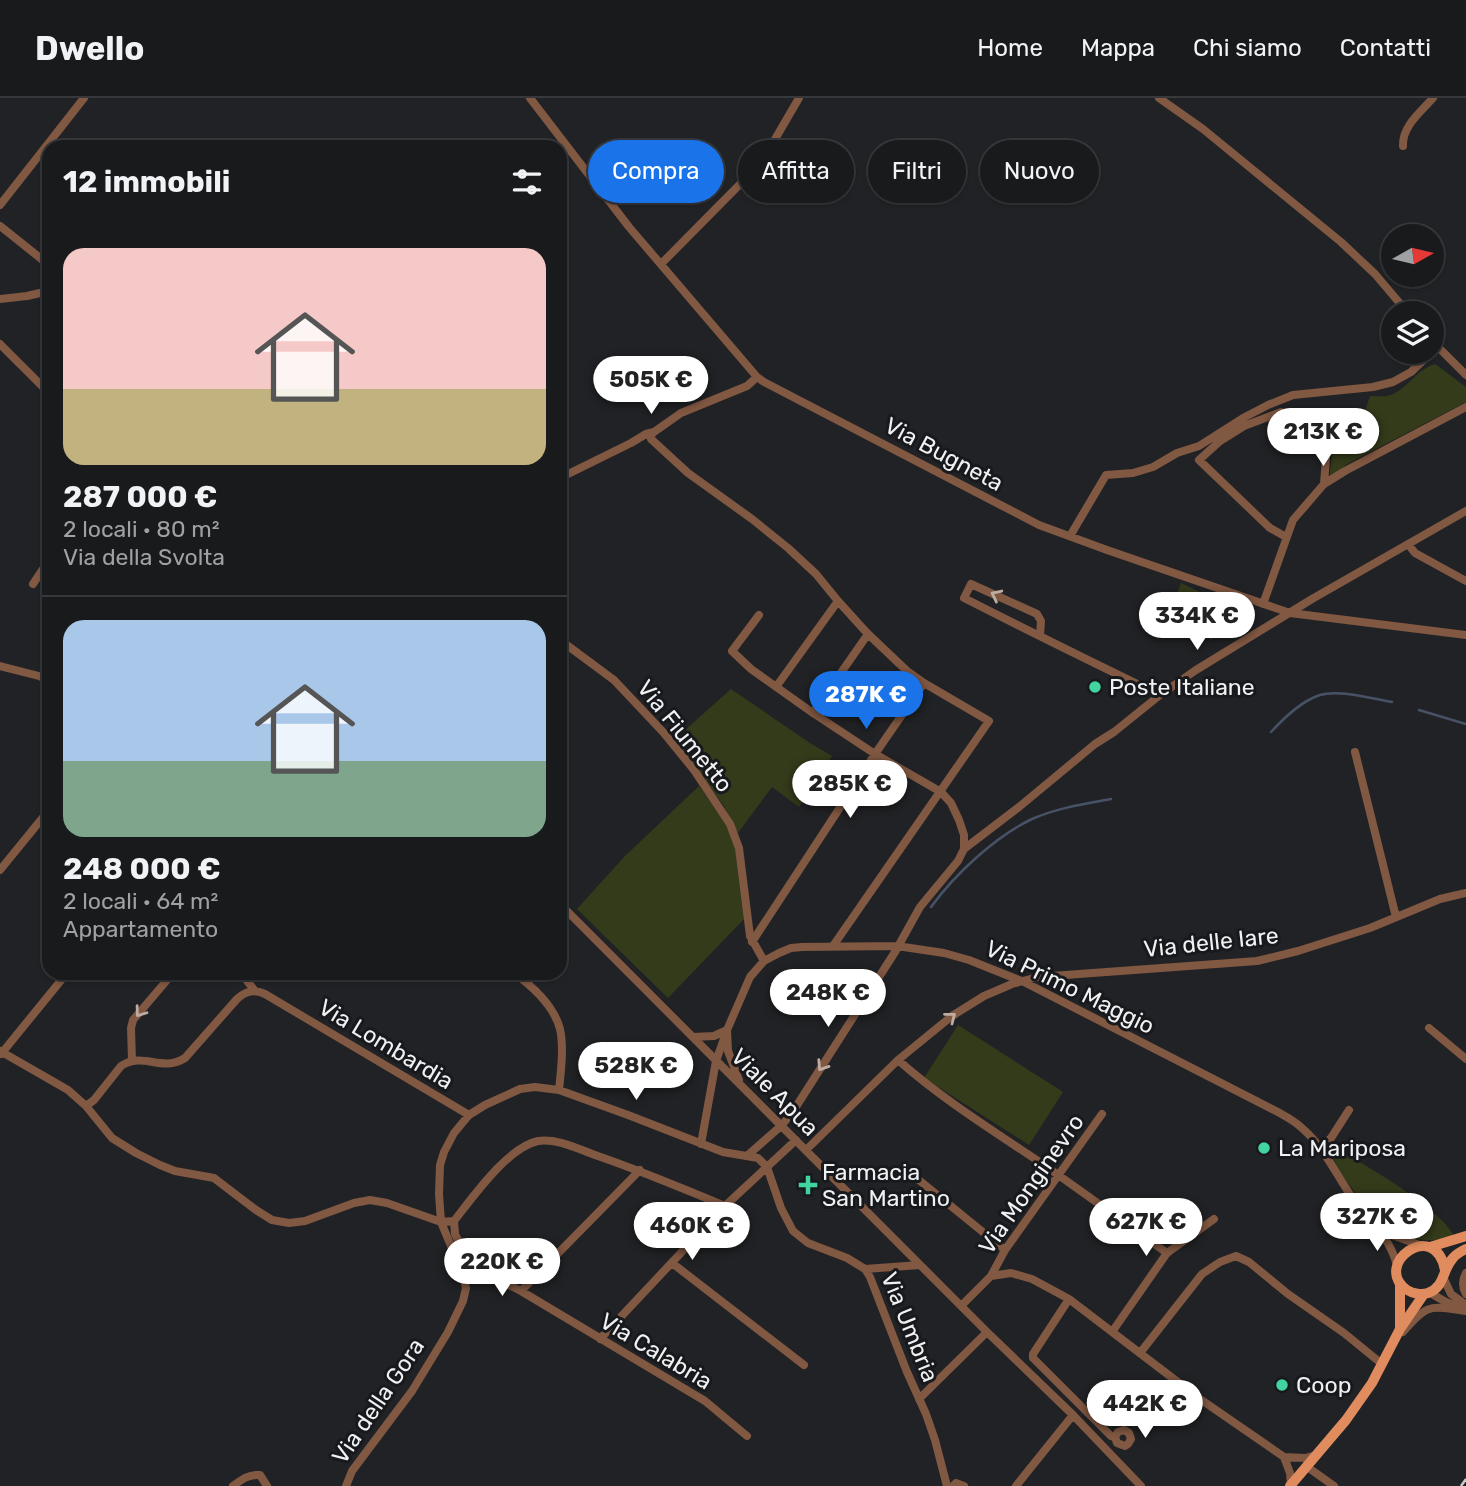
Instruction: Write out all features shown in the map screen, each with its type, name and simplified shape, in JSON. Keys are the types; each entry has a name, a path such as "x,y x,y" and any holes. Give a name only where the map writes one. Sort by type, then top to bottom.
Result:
{"main road":[{"path":"1466,1236 1426,1247 1411,1248 1402,1255 1397,1265 1397,1275 1407,1290 1415,1294 1427,1293 1438,1287 1453,1258 1466,1249"},
{"path":"1426,1247 1438,1253 1443,1261 1444,1275"},
{"path":"1400,1329 1401,1283"},
{"path":"1291,1485 1346,1420 1372,1383 1400,1329 1427,1293"}],"street":[{"path":"51,140 84,98"},
{"name":"Via Bugneta","path":"530,98 562,140"},
{"path":"661,264 758,166 799,98"},
{"path":"1158,98 1203,129 1341,242 1375,274 1398,301"},
{"path":"1403,146 1405,132 1410,123 1433,98"},
{"name":"Via Bugneta","path":"567,146 629,227 757,377 1030,520 1070,536 1290,613 1466,635"},
{"path":"0,205 42,152"},
{"path":"0,226 42,259"},
{"path":"0,299 42,293"},
{"path":"0,344 42,386"},
{"path":"1444,354 1466,375"},
{"path":"1070,536 1106,475 1133,473 1153,467 1177,453 1199,446 1268,405 1293,395 1373,387 1393,382 1411,372 1418,364"},
{"path":"757,377 747,386 681,413 650,436 688,473 752,519 816,573 868,635 907,671 989,721 834,946"},
{"path":"1263,604 1293,520 1324,484 1466,407"},
{"path":"1286,537 1270,528 1199,460 1220,441 1244,426 1282,412 1326,458 1324,484"},
{"path":"567,475 654,432"},
{"path":"964,849 1095,744 1215,657 1466,511"},
{"path":"1408,544 1415,553 1466,581"},
{"path":"33,584 42,570"},
{"path":"1040,636 1041,621 1037,614 971,583 964,598 1040,636 1160,695"},
{"path":"776,687 838,601"},
{"path":"748,1155 792,1113 920,907 958,861 964,849 964,835 959,820 951,803 941,792 875,754 813,713 751,669 732,651 759,615"},
{"path":"813,713 868,635"},
{"name":"Via Fiumetto","path":"567,645 614,680 663,732 694,770 730,824 739,848 752,942 764,961"},
{"path":"0,666 42,678"},
{"path":"752,942 924,683"},
{"path":"1355,752 1396,917"},
{"path":"0,870 4,857 42,817"},
{"name":"Via delle Iare","path":"806,1150 898,1060 971,1003 1007,986 1038,977 1257,961 1370,928 1440,899 1466,893"},
{"name":"Viale Apua","path":"567,911 1141,1486"},
{"name":"Via Primo Maggio","path":"764,961 791,948 897,946 970,960 1024,982 1276,1111 1303,1129 1320,1148 1355,1201 1381,1231 1397,1265"},
{"path":"701,1144 716,1060 750,977 764,961"},
{"path":"61,980 1,1053 68,1090 86,1105 112,1138 136,1153 175,1171 215,1178 272,1220 289,1223 305,1221 370,1200 387,1203 441,1222 454,1221 500,1166 520,1149 538,1141 557,1142 640,1170 725,1206"},
{"path":"131,1061 133,1020 167,980"},
{"path":"86,1105 94,1100 121,1066 131,1061 167,1065 180,1062 237,999 255,991 246,980"},
{"path":"523,980 539,995 559,1025 559,1090"},
{"name":"Via Lombardia","path":"255,991 262,992 469,1115"},
{"path":"1429,1028 1466,1059"},
{"path":"692,1037 714,1036 727,1030"},
{"path":"727,1030 728,1051 742,1086"},
{"path":"898,1060 950,1102 1167,1253"},
{"path":"469,1115 525,1088 559,1090 723,1152 758,1158 767,1167"},
{"path":"1320,1148 1331,1138 1349,1111"},
{"name":"Via Monginevro","path":"961,1306 991,1276 1005,1250 1102,1114"},
{"name":"Via della Gora","path":"346,1486 352,1471 412,1391 448,1332 463,1301 466,1288 441,1222 439,1194 440,1165 444,1152 450,1138 469,1115"},
{"path":"600,1339 725,1206 796,1140"},
{"name":"Via Umbria","path":"767,1167 781,1209 793,1231 808,1243 846,1258 865,1269 876,1290 935,1440 947,1486"},
{"path":"521,1292 640,1170"},
{"path":"909,1172 1005,1250"},
{"path":"1112,1332 1167,1253 1214,1219"},
{"name":"Via Calabria","path":"454,1221 455,1234 470,1260 487,1274 705,1401 747,1436"},
{"name":"Via Primo Maggio","path":"1381,1231 1426,1247"},
{"path":"1140,1353 1202,1274 1220,1262 1236,1256 1249,1262 1288,1294 1345,1333 1382,1364"},
{"path":"459,1266 470,1260"},
{"path":"671,1263 804,1365"},
{"name":"Via Umbria","path":"865,1269 920,1265"},
{"path":"991,1276 1011,1273 1032,1279 1069,1299 1200,1399 1284,1457 1305,1458 1316,1455"},
{"path":"1466,1273 1463,1286 1466,1294"},
{"path":"1444,1275 1451,1294 1466,1309"},
{"path":"1427,1293 1466,1309"},
{"path":"1069,1299 1032,1354 1033,1358 1115,1437"},
{"path":"1390,1347 1418,1315 1429,1308 1466,1309"},
{"name":"Via Umbria","path":"919,1399 987,1332"},
{"path":"1016,1486 1073,1415"},
{"path":"1284,1457 1291,1485"},
{"path":"1306,1466 1334,1486"},
{"path":"233,1486 253,1474 260,1475 267,1486"},
{"path":"953,1486 956,1483 964,1486"}],"green space":[{"path":"1435,364 1466,387 1466,402 1347,464 1329,478 1332,456 1329,451 1340,444 1362,421 1370,396 1394,394"},
{"path":"1181,583 1223,603 1212,640 1168,617"},
{"path":"731,689 832,756 799,807 772,787 738,833 724,806 675,739"},
{"path":"699,786 730,830 738,857 745,918 668,998 577,909 625,856"},
{"path":"958,1025 1063,1092 1029,1145 924,1078"},
{"path":"1333,1150 1349,1156 1401,1188 1440,1218 1455,1237 1421,1240 1392,1229 1371,1211 1351,1188 1331,1154"}],"waterway":[{"path":"1271,732 1300,706 1328,693 1392,702"},
{"path":"1419,710 1466,724"},
{"path":"931,907 977,857 1018,826 1051,812 1111,799"}],"railway":[{"path":"1461,1486 1466,1479"}],"place":[{"name":"Poste Italiane","path":"1095,687"},
{"name":"La Mariposa","path":"1264,1148"},
{"name":"Farmacia San Martino","path":"808,1185"},
{"name":"Coop","path":"1282,1385"}]}
